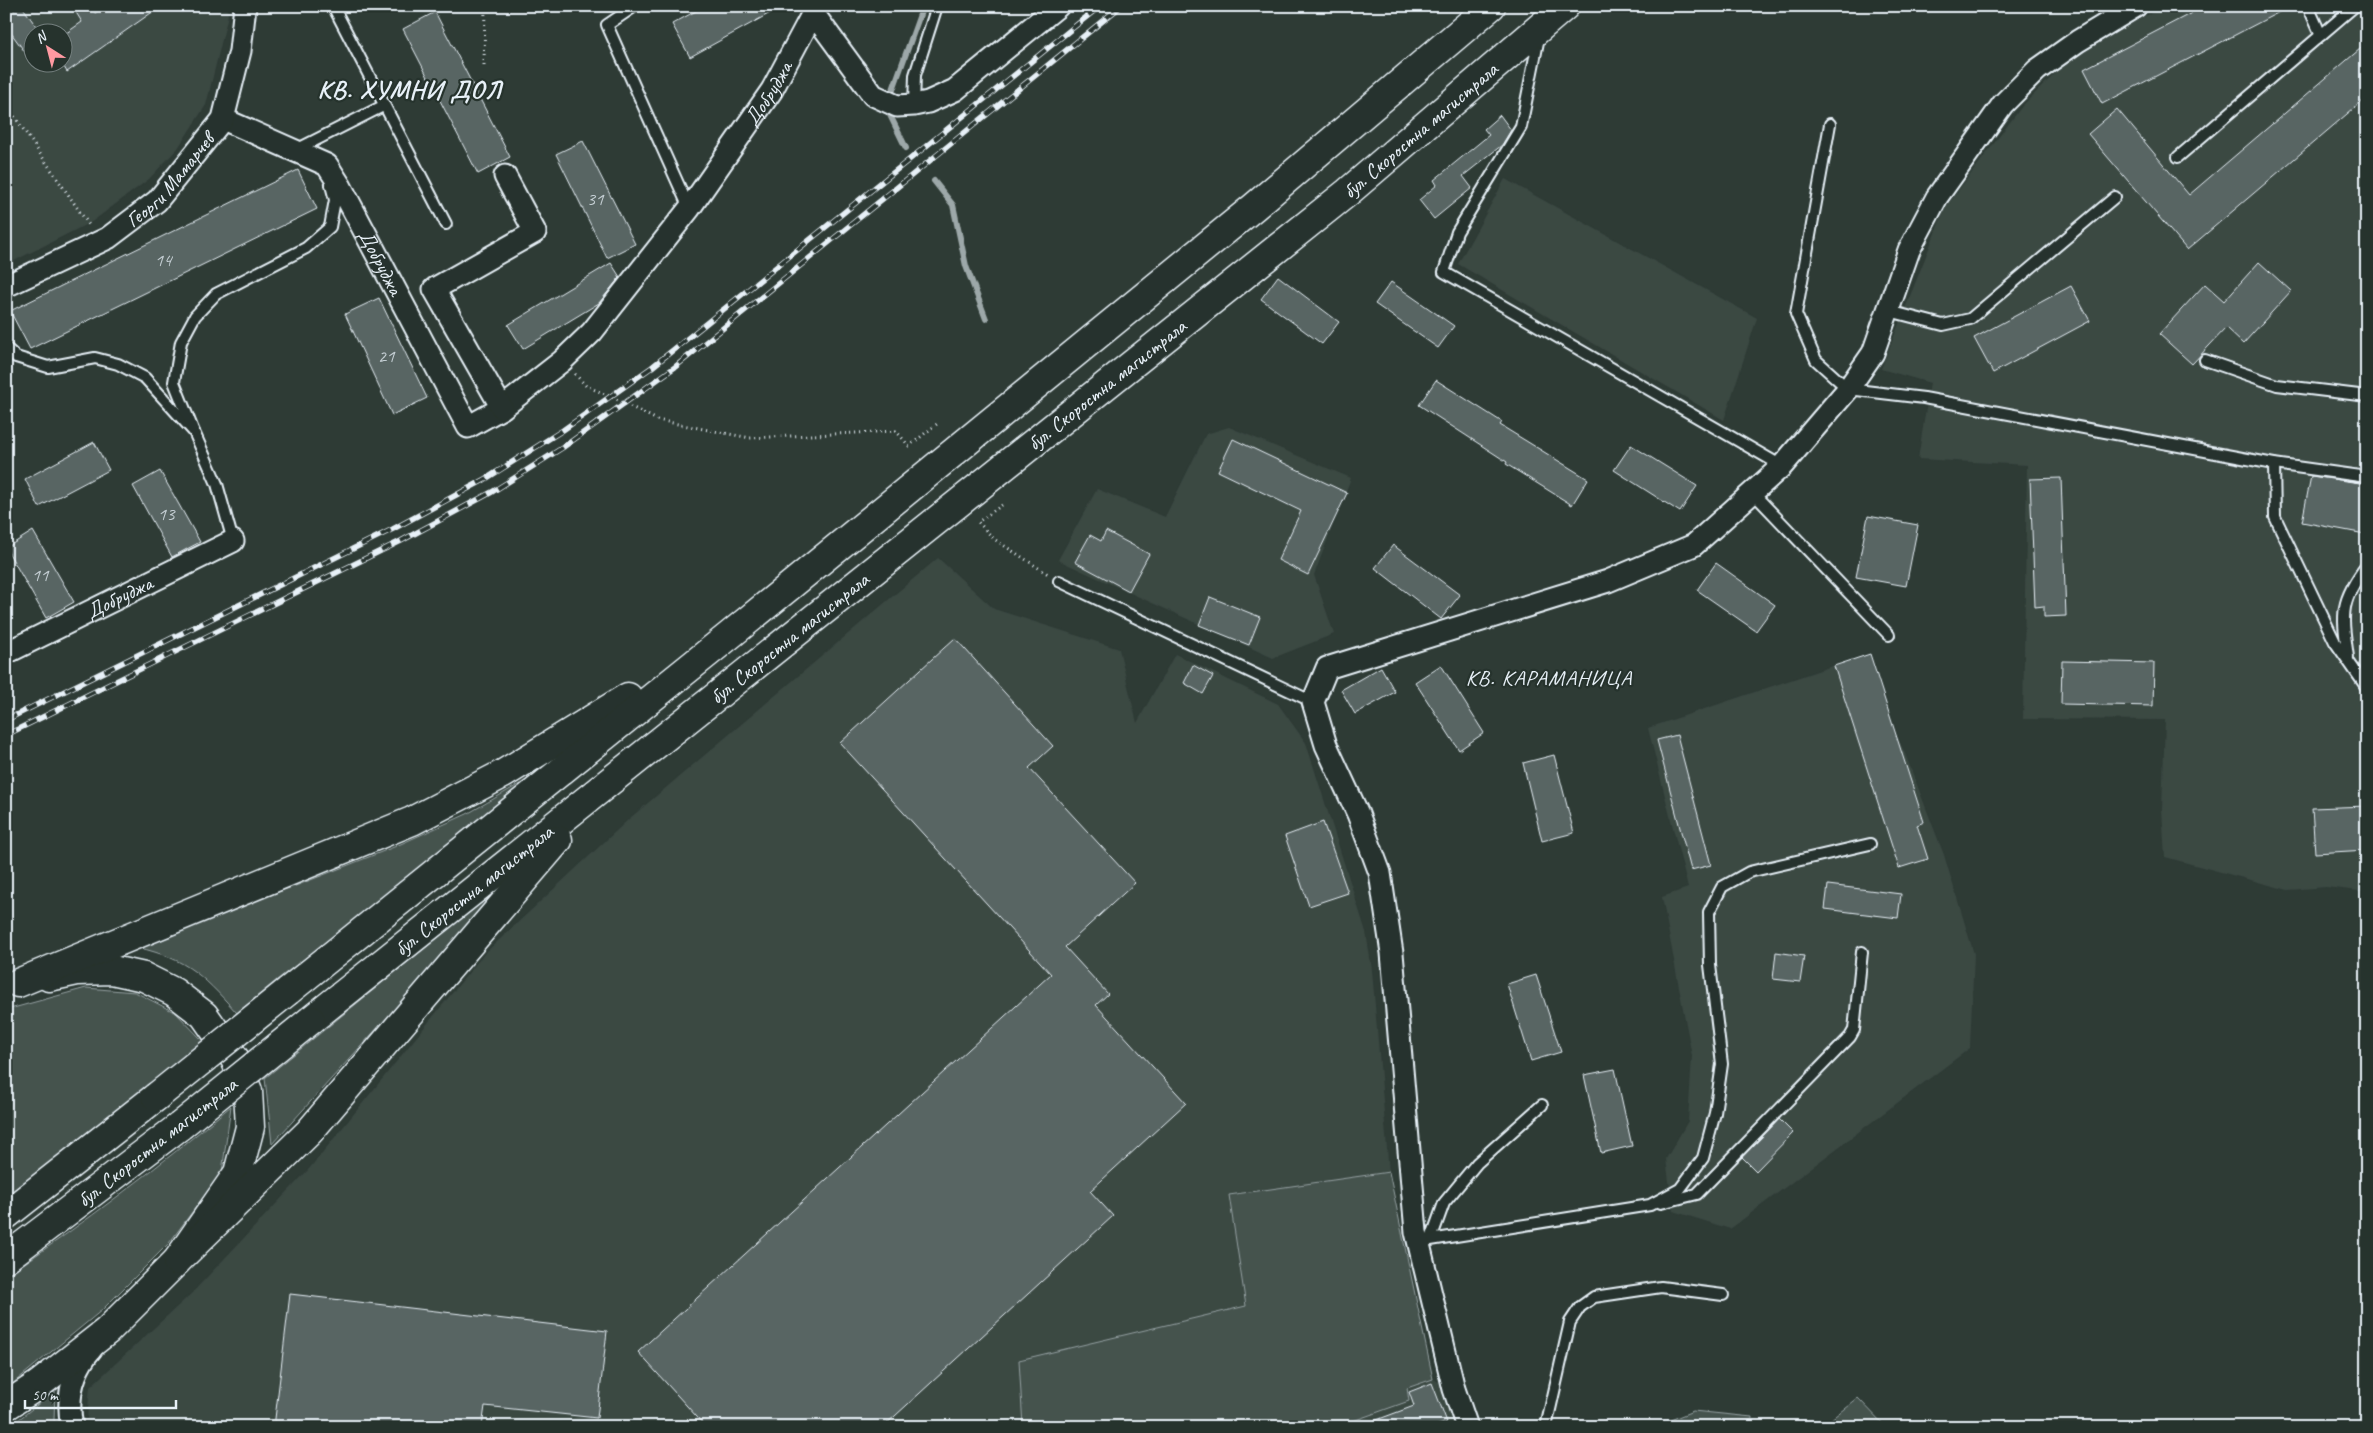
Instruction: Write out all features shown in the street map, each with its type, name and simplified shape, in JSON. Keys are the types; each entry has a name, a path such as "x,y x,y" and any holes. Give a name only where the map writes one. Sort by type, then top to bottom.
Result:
{"main road":[{"name":"бул. Скоростна магистрала","path":"6,1215 156,1097 730,635 1254,207 1491,6"},
{"name":"бул. Скоростна магистрала","path":"6,1258 180,1126 1348,192 1565,6"},
{"path":"12,986 412,821 503,774 730,635"},
{"path":"6,1406 38,1385 107,1330 309,1132 603,787"},
{"path":"12,986 77,971 112,970 144,976 174,992 204,1015 235,1059 248,1091 250,1128 238,1173 177,1261"}],"street":[{"name":"Георги Мамарчев","path":"6,286 108,238 157,201 223,119 240,51 245,6"},
{"path":"898,104 928,102 955,90 1058,6"},
{"path":"1467,1427 1454,1389 1425,1241 1392,953 1380,873 1358,814 1326,745 1313,702 1327,668 1608,581 1694,545 1754,494 1782,466 1848,388 1873,353 1908,250 1937,197 2003,104 2037,70 2078,40 2136,6"},
{"name":"Добруджа","path":"327,165 341,186 468,427 502,408 562,361 592,332 689,209 772,90 813,10 873,95 898,104"},
{"path":"223,119 327,165"},
{"name":"Добруджа","path":"502,408 434,289 535,232 505,176"},
{"name":"Добруджа","path":"6,653 233,541"},
{"path":"72,1427 68,1404 73,1378 84,1357 107,1330"}],"lane":[{"path":"333,6 383,106 446,224"},
{"path":"635,6 607,25 689,209"},
{"path":"898,104 915,75 937,6"},
{"path":"2308,6 2321,36"},
{"path":"2178,157 2355,6"},
{"path":"1540,29 1521,127 1457,232 1444,272 1782,466"},
{"path":"295,151 383,106"},
{"path":"1830,124 1796,314 1816,360 1848,388 1924,398 2274,464 2367,477"},
{"path":"233,541 217,484 174,382 181,342 195,316 216,294 306,248 330,227 335,200 327,165"},
{"path":"1888,311 1943,325 1970,319 2114,197"},
{"path":"6,348 16,357 48,366 95,358 118,364 145,378 194,432"},
{"path":"2205,360 2277,385 2367,396"},
{"path":"2274,464 2275,517 2334,642 2348,658 2367,688"},
{"path":"1754,494 1889,635"},
{"path":"2348,658 2342,616 2351,586 2367,565"},
{"path":"1059,581 1313,702"},
{"path":"1650,1205 1680,1189 1704,1158 1715,1113 1722,1064 1710,965 1709,912 1722,887 1749,872 1870,844"},
{"path":"1425,1241 1650,1205 1697,1194 1850,1037 1854,1030 1862,952"},
{"path":"1425,1241 1444,1203 1477,1163 1542,1105"},
{"path":"1546,1427 1570,1322 1580,1307 1594,1298 1661,1287 1723,1295"}],"path":[{"path":"484,65 486,6"},
{"path":"6,104 100,242"},
{"path":"562,361 586,386 656,420 750,438 896,431 909,446 937,424"},
{"path":"1002,505 978,522 994,539 1059,581"}],"shaded area":[{"path":"6,6 227,6 228,15 206,105 178,148 149,179 93,221 6,265"},
{"path":"2168,6 2367,6 2367,892 2326,887 2288,890 2165,857 2162,809 2165,720 2023,719 2027,465 1918,459 1930,383 1881,369 1945,208 2023,105 2071,58 2138,19"},
{"path":"1505,179 1757,318 1724,420 1458,264"},
{"path":"1229,427 1351,478 1314,575 1334,634 1273,658 1058,560 1097,489 1165,517 1206,434"},
{"path":"938,558 994,609 1119,649 1137,723 1175,654 1278,704 1306,743 1366,932 1372,970 1389,1172 1229,1195 1247,1306 1019,1360 1023,1427 95,1427 87,1419 90,1387 192,1293 309,1169 484,954 629,819"},
{"path":"1859,657 1904,751 1944,855 1974,954 1970,1048 1730,1229 1673,1211 1666,1159 1688,1121 1692,1056 1662,897 1688,888 1648,728"},
{"path":"537,774 541,776 278,979 237,1013 212,986 189,968 163,955 127,945 298,885 394,847 467,814"},
{"path":"521,870 272,1144 265,1078"},
{"path":"86,988 135,992 176,1013 203,1041 38,1175 6,1196 6,1010"},
{"path":"231,1106 222,1172 169,1243 102,1310 6,1389 6,1276 121,1194"},
{"path":"1389,1172 1433,1379 1407,1388 1409,1401 1336,1427 1023,1427 1019,1360 1246,1306 1229,1195"},
{"path":"1433,1379 1441,1383 1455,1427 1336,1427 1409,1401 1407,1388"},
{"path":"55,1391 54,1420 57,1427 9,1427"},
{"path":"1858,1398 1886,1427 1821,1427"},
{"path":"1693,1411 1752,1417 1751,1427 1653,1427"}],"building":[{"path":"22,6 33,22 22,22 22,48 6,26 6,15"},
{"path":"72,6 91,6 95,13 105,6 161,6 72,68 72,29 82,22"},
{"path":"705,6 783,6 690,57 672,24"},
{"path":"2205,6 2291,6 2102,104 2084,69"},
{"path":"435,12 510,157 478,174 403,29"},
{"path":"2367,43 2367,97 2187,250 2088,134 2117,109 2189,195"},
{"path":"1500,115 1511,130 1502,145 1463,176 1472,188 1434,219 1419,200 1437,185 1434,180 1489,135 1484,129"},
{"path":"583,141 635,244 607,258 556,154"},
{"path":"298,170 317,209 30,349 10,311"},
{"path":"2259,262 2291,291 2243,344 2226,328 2192,364 2159,334 2205,284 2224,301"},
{"path":"611,263 620,277 599,303 523,349 508,325"},
{"path":"1278,276 1339,322 1322,344 1261,299"},
{"path":"1391,282 1454,326 1438,348 1375,304"},
{"path":"2071,286 2090,321 1993,373 1974,338"},
{"path":"379,298 427,398 392,415 345,314"},
{"path":"1436,380 1502,422 1500,425 1588,479 1572,505 1506,464 1507,462 1419,405"},
{"path":"1233,439 1347,493 1308,575 1278,560 1301,511 1218,471"},
{"path":"94,442 109,470 39,507 25,479"},
{"path":"1631,445 1697,486 1680,512 1614,470"},
{"path":"160,471 200,542 172,557 133,486"},
{"path":"2311,476 2367,484 2365,534 2302,522"},
{"path":"2061,478 2066,616 2044,617 2044,606 2035,607 2030,479"},
{"path":"1868,516 1918,525 1906,586 1856,577"},
{"path":"33,531 74,602 46,618 6,548"},
{"path":"1106,531 1149,554 1129,591 1075,562 1090,535 1101,541"},
{"path":"1393,545 1460,595 1441,619 1375,568"},
{"path":"1716,563 1775,605 1756,631 1697,590"},
{"path":"1210,597 1260,617 1249,645 1199,625"},
{"path":"955,638 1053,746 1029,768 1135,883 1065,947 1108,994 1096,1005 1186,1103 1090,1191 1113,1216 883,1427 706,1427 638,1352 1051,974 840,743"},
{"path":"1870,654 1924,822 1917,825 1928,859 1899,868 1834,666"},
{"path":"2062,661 2154,663 2153,706 2061,704"},
{"path":"1193,665 1213,676 1203,694 1184,683"},
{"path":"1441,665 1484,733 1459,750 1415,682"},
{"path":"1381,667 1395,692 1355,714 1341,690"},
{"path":"1677,735 1711,865 1691,870 1657,740"},
{"path":"1554,755 1574,833 1542,841 1523,763"},
{"path":"2367,806 2367,850 2315,853 2312,808"},
{"path":"1323,822 1348,893 1309,906 1285,836"},
{"path":"1828,885 1901,894 1898,918 1825,909"},
{"path":"1776,952 1804,956 1800,982 1773,979"},
{"path":"1536,975 1561,1052 1531,1061 1507,984"},
{"path":"1615,1069 1632,1146 1601,1153 1584,1075"},
{"path":"1779,1119 1793,1133 1756,1171 1742,1157"},
{"path":"290,1294 607,1331 597,1418 485,1406 482,1427 274,1427"},
{"path":"1432,1383 1447,1422 1433,1427 1364,1427 1363,1425 1414,1406 1409,1392"}],"waterway":[{"path":"890,98 923,6"},
{"path":"889,108 889,113 906,148"},
{"path":"934,181 953,205 966,266 986,319"}],"railway":[{"path":"6,720 393,529 484,480 563,430 652,367 1100,6"},
{"path":"6,735 401,541 492,492 562,448 675,367 1121,6"}],"district":[{"name":"КВ. ХУМНИ ДОЛ","path":"410,89"},
{"name":"КВ. КАРАМАНИЦА","path":"1549,678"}]}
